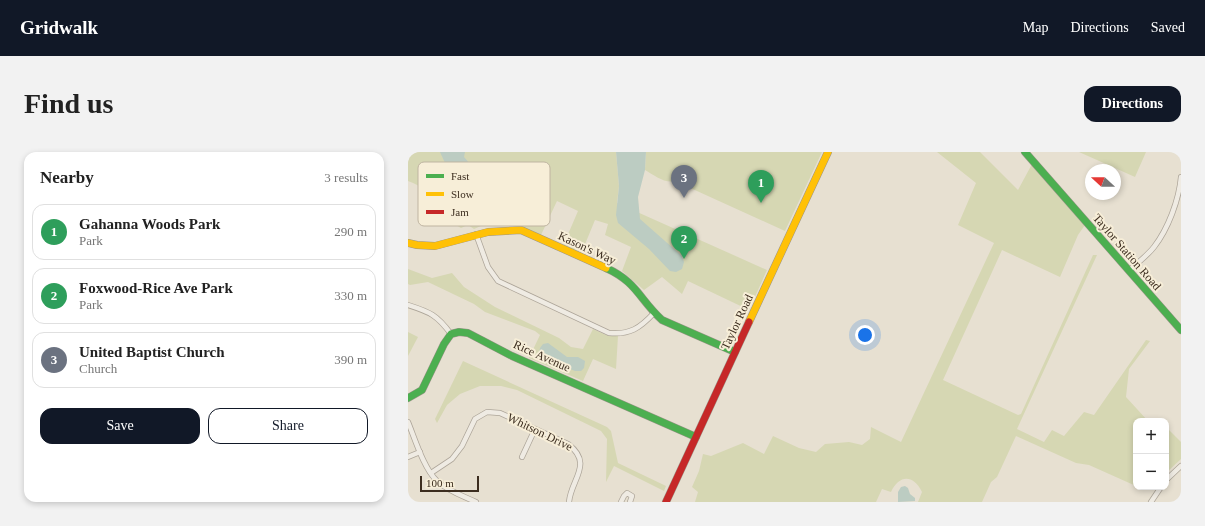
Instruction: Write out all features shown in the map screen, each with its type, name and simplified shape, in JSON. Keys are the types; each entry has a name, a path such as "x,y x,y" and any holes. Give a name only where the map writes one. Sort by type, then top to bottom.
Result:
{"street":[{"name":"Taylor Road","path":"666,502 828,152"},
{"name":"Taylor Station Road","path":"1025,152 1181,330"},
{"path":"1129,271 1154,247 1164,232 1173,211 1181,177"},
{"name":"Kason's Way","path":"408,243 425,246 438,246 476,234 509,229 521,230 619,274 640,292 654,313 671,325 727,350 735,352"},
{"path":"476,234 488,267 498,281 602,330 609,333 629,332 642,325 654,313"},
{"path":"408,304 430,312 439,318 451,334 444,344 422,390 408,398"},
{"name":"Rice Avenue","path":"451,334 459,332 468,333 512,356 696,437"},
{"name":"Whitson Drive","path":"431,473 452,459 462,446 475,419 487,412 500,413 535,428 577,450 581,460 580,468 569,494 568,502"},
{"path":"408,422 420,452 437,482 476,502"},
{"path":"522,457 535,428"},
{"path":"408,457 420,452"},
{"path":"1169,477 1181,466"},
{"path":"1151,502 1159,490"},
{"path":"621,502 627,493 632,496 630,502"}],"green space":[{"path":"408,152 616,152 619,186 617,203 767,270 749,310 688,281 682,294 662,277 644,290 622,271 631,247 605,235 608,224 595,220 581,254 563,246 578,211 557,201 550,216 550,162 418,162 418,185 408,181"},
{"path":"646,152 822,152 785,231 675,181 671,182 663,180 645,170"},
{"path":"937,152 980,152 1018,190 1032,164 1085,225 1078,235 1060,277 1002,250 943,380 1018,415 1021,414 1093,255 1097,255 1017,429 1044,442 1052,430 1064,436 1084,412 1094,415 1146,340 1150,341 1129,369 1126,397 1145,418 1133,418 1133,485 1089,465 1076,463 1016,436 997,477 991,482 982,502 918,502 922,492 914,482 906,479 898,482 891,492 882,489 876,502 695,502 698,492 692,487 699,471 703,454 711,456 743,443 764,454 773,436 799,448 816,452 825,444 849,442 862,445 870,439 871,427 901,442 994,243 958,225 976,183"},
{"path":"1079,152 1146,152 1135,177 1121,171 1121,164 1106,164"},
{"path":"470,226 481,226 474,229"},
{"path":"516,226 545,226 541,235"},
{"path":"408,269 432,278 452,273 464,287 495,307 559,338 571,347 583,349 593,329 606,335 618,336 616,369 593,359 583,381 529,358 540,335 535,331 485,312 474,304 428,282 410,285 408,284"},
{"path":"408,332 418,337 408,356"},
{"path":"463,361 607,427 611,431 618,463 666,486 664,491 614,466 606,482 607,439 601,431 517,390 501,386 480,386 460,394 447,405 437,423 435,419"},
{"path":"1169,430 1181,442 1181,459 1169,470"}],"shaded area":[{"path":"440,152 465,152 464,157 468,162 445,162"},
{"path":"616,152 646,152 645,170 638,197 640,219 682,256 684,262 682,269 676,272 670,271 649,249 618,223 616,215 619,186"},
{"path":"548,343 567,357 578,357 585,361 584,368 581,371 575,371 543,357 539,353 540,348 543,344"},
{"path":"905,486 908,488 910,494 915,498 915,501 898,502 898,492 901,487"}],"traffic: fast":[{"path":"1025,152 1181,330"},
{"path":"606,268 625,279 662,320 735,352"},
{"path":"408,398 422,390 444,344 451,334 459,332 468,333 512,356 696,437"}],"traffic: slow":[{"path":"749,322 828,152"},
{"path":"408,243 435,246 488,232 521,230 606,268"}],"traffic: jam":[{"path":"666,502 749,322"}],"place":[{"name":"United Baptist Church","path":"684,198"},
{"name":"Gahanna Woods Park","path":"761,203"},
{"name":"Foxwood-Rice Ave Park","path":"684,259"}]}
